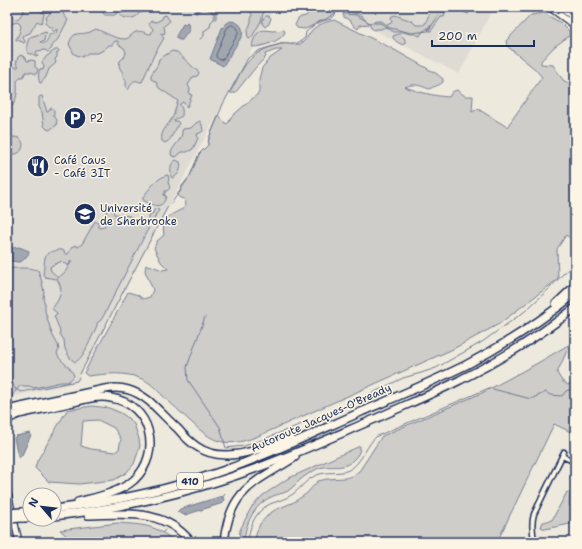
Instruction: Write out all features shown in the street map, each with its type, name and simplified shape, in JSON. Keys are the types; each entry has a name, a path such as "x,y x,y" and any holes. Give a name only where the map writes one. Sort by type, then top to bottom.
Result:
{"highway":[{"path":"539,321 575,286"},
{"name":"Autoroute Jacques-O'Bready","path":"62,510 128,497 189,482 244,463 458,368 499,346 539,321 575,294"},
{"name":"Autoroute Jacques-O'Bready","path":"62,511 125,505 190,490 255,469 432,394 475,373 530,340 575,308"},
{"path":"7,410 104,388 124,388 137,392 148,400 196,446 208,452 220,455 245,452 318,431"},
{"path":"7,420 19,414 90,398 103,397 116,398 126,403 135,409 145,421 150,434 150,450 146,463 137,477 126,486 116,491 62,510"},
{"path":"224,542 230,515 242,493 259,479 312,446"},
{"path":"62,512 149,516 163,520 172,525 184,534 191,542"},
{"path":"7,513 22,516"},
{"path":"7,521 22,517"}],"main road":[{"path":"549,7 575,26"},
{"path":"559,7 575,18"},
{"path":"7,489 19,542"},
{"path":"7,521 12,542"}],"street":[{"path":"535,542 532,527 533,518 563,454 575,462"}],"shaded area":[{"name":"Université de Sherbrooke","path":"7,7 274,7 76,382 12,397 7,393"},
{"path":"25,7 44,7 41,12 44,14 41,23 37,21 30,33 22,36 25,41 24,43 16,40 21,27 20,24 17,22 11,24 10,18 11,16 15,19 19,18"},
{"path":"56,7 68,7 63,14 68,20 58,39 48,52 45,50 37,51 37,57 33,54 29,54 27,46 30,37 46,32 47,34 44,41 40,42 45,43 50,34 56,33 57,29 53,32 51,30 53,27 49,27 45,23 47,19 46,17"},
{"path":"104,7 115,7 117,13 115,15 105,15 103,13"},
{"path":"129,7 158,7 139,13 133,18 120,16 123,12 127,11"},
{"path":"249,7 266,7 261,21 252,37 249,39 247,32 252,15"},
{"path":"309,7 330,7 337,10 331,19 305,29 297,28 295,25 298,19 306,16 310,11 314,10"},
{"path":"330,7 490,7 493,9 459,74"},
{"path":"436,7 442,7 445,14 444,17 441,17 431,31 428,29 431,26 430,25 420,36 403,32 394,32 385,27 374,30 368,24 360,25 358,29 344,17 343,13 348,15 359,14 369,23 382,21 387,25 392,21 391,17 395,15 412,21 416,25 423,25 426,23 428,16"},
{"path":"456,7 473,7 468,11 468,14 456,10"},
{"path":"544,13 561,23 570,32 569,36 554,47 541,61 541,64 553,65 563,80 575,87 575,241 566,235 557,249 558,279 499,324 453,349 256,437 236,442 228,443 213,439 198,428 153,386 136,376 109,374 88,376 84,373 128,292 138,295 143,299 150,297 153,290 145,271 146,265 162,270 168,269 161,262 154,248 157,241 164,235 163,229 165,221 171,215 184,208 186,204 184,199 177,195 190,176 199,154 208,145 209,138 219,115 227,124 231,117 259,93 259,79 262,68 269,59 282,50 276,50 265,54 266,57 235,93 230,93 248,61 254,56 270,47 281,44 300,44 312,30 334,20 391,48 437,74 443,79 443,82 429,89 417,85 405,87 426,94 449,97 452,92 457,90 465,96 473,96 472,112 478,109 507,127 542,77 535,69 507,46 506,41 531,15"},
{"path":"166,15 170,21 164,26 165,33 161,33 164,38 154,55 142,82 134,81 128,90 126,88 126,80 119,66 120,61 125,56 126,52 124,48 118,44 118,41 115,41 112,45 109,45 98,53 88,53 82,57 74,54 69,44 73,36 96,29 122,39 126,39 138,32 151,34 153,29 149,24 151,21 156,22"},
{"path":"266,16 271,18 269,24 265,27 262,24 262,21"},
{"path":"264,30 284,30 285,32 276,41 261,46 252,47 257,34"},
{"path":"398,34 405,39 405,43 403,45 396,42 393,38 393,36"},
{"path":"7,50 12,51 7,59"},
{"path":"55,50 59,50 55,59 56,63 49,69 46,77 40,83 39,72 40,69 43,70 44,67 42,62"},
{"path":"172,51 177,52 199,73 197,76 193,77 188,85 190,89 189,94 192,95 187,107 183,102 180,104 182,116 174,120 179,123 169,141 165,143 162,141 162,134 174,114 178,101 159,88 156,82 151,79 151,75 158,64 159,59"},
{"path":"21,55 26,58 27,61 35,61 35,67 38,69 36,74 26,72 23,77 20,77 17,81 17,94 15,102 7,110 7,59 12,67 18,67 19,66 16,64 18,57"},
{"path":"41,96 47,112 52,108 54,110 54,116 57,120 56,126 50,130 44,126 42,112 39,107 39,97"},
{"path":"200,121 203,131 197,134 198,138 193,149 187,152 182,152 176,157 172,156 172,150 181,137 183,129 191,128"},
{"path":"13,137 19,138 23,145 20,152 16,154 7,150 7,141"},
{"path":"176,160 181,164 177,175 173,178 171,177 171,167 172,163"},
{"path":"167,175 170,188 165,191 165,194 163,195 166,196 165,201 157,206 143,200 143,197 154,184"},
{"path":"108,208 113,210 114,214 130,216 134,224 144,225 149,228 104,315 97,323 85,352 75,362 70,358 65,349 64,340 60,334 54,316 57,313 52,309 61,292 57,279 65,272 72,261 70,261 70,264 68,265 62,261 50,267 51,271 58,277 55,279 45,277 43,275 45,258 48,253 59,250 64,251 67,255 72,247 75,245 78,247 82,244 95,221 98,223 99,228 104,227"},
{"path":"156,208 159,211 153,222 150,223 149,215 153,213"},
{"path":"13,268 29,268 38,270 44,292 43,298 45,311 52,334 58,345 58,356 70,369 74,376 67,382 34,388 29,386 21,386 12,397 7,393 7,270"},
{"path":"570,344 557,373 562,381 568,385 573,383 575,380 575,434 554,424 497,542 254,542 260,524 269,514 294,502 306,494 318,481 353,476 360,470 382,436 482,393"},
{"path":"92,406 109,408 121,413 134,424 140,446 134,464 126,473 114,480 79,484 49,482 35,468 37,461 67,410","holes":["98,420 114,428 121,439 119,449 115,452 91,449 81,446 83,421"]},
{"path":"360,446 358,455 350,463 341,466 322,467 317,469 303,477 288,491 265,500 255,510 248,522 244,542 239,542 240,530 251,508 262,496 287,479"},
{"path":"567,492 570,493 570,507 575,508 575,523 545,529 541,527 543,522 552,520"},
{"path":"118,523 148,526 168,536 175,542 68,542 67,536 60,530"}],"water":[{"path":"231,21 241,26 242,36 223,66 210,59 222,28"},
{"path":"187,23 190,29 182,40 179,40 176,36 183,24 185,25"},
{"path":"19,247 29,251 24,260 19,262 7,261 7,249"},
{"path":"30,433 31,435 22,455 19,458 14,438 16,436"},
{"path":"222,496 224,499 223,503 185,515 177,512 180,509"}],"waterway":[{"path":"196,12 201,7"},
{"path":"205,7 214,12 215,18"},
{"path":"80,374 167,208 180,192 182,186 190,176 199,154 208,145 209,138 223,104 248,58 260,50 284,43 298,43 305,38 306,32 316,23 326,19 338,11 342,10 348,14 356,15 370,23 380,23 390,28 412,33 428,31 437,18 442,7"},
{"path":"200,39 204,36 204,31 210,27 211,22 215,18"},
{"path":"205,317 187,367 188,380 220,427 226,448 244,446 332,413 403,378 436,368 482,342 524,312 575,263"},
{"path":"7,373 15,389 21,392 77,381 79,377"},
{"path":"248,542 251,525 260,511 270,504 290,496 316,475 341,472 352,468 356,465 370,443 377,436 489,388 531,399 546,392 550,395 562,396 566,391 575,385"},
{"path":"222,498 225,494"}],"place":[{"name":"P2","path":"75,118"},
{"name":"Café Caus - Café 3IT","path":"38,166"},
{"name":"Université de Sherbrooke","path":"85,214"}]}
